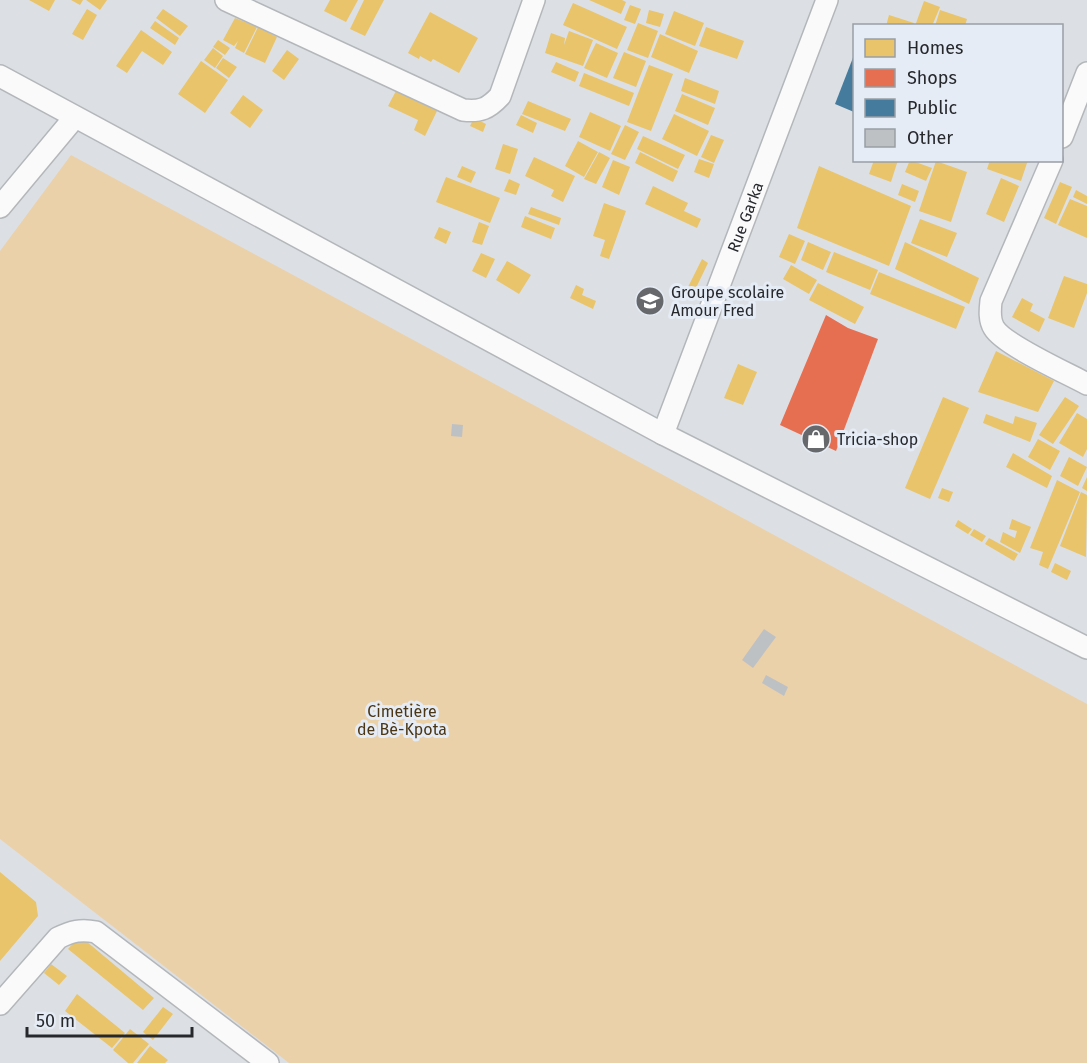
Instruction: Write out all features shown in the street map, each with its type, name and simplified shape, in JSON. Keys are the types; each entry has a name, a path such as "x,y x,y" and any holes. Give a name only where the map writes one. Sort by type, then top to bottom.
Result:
{"street":[{"path":"226,0 463,110 478,112 490,107 500,96 534,0"},
{"name":"Rue Garka","path":"663,434 827,0"},
{"path":"1063,136 1080,115 1087,73"},
{"path":"0,76 663,434 1087,648"},
{"path":"0,207 75,117"},
{"path":"1051,162 991,301 990,315 994,329 1007,341 1087,384"},
{"path":"0,1004 58,938 71,931 96,932 268,1063"}],"green space":[{"name":"Cimetière de Bè-Kpota","path":"71,155 1087,704 1087,1063 289,1063 0,839 0,251"}],"building: Homes":[{"path":"29,0 55,0 49,11"},
{"path":"71,0 83,0 80,5"},
{"path":"86,0 107,0 100,10"},
{"path":"330,0 358,0 346,22 324,11"},
{"path":"364,0 384,0 365,36 350,29"},
{"path":"589,0 622,0 626,2 621,14"},
{"path":"924,1 940,7 933,24 916,24"},
{"path":"573,3 627,27 617,49 563,25"},
{"path":"630,5 641,9 635,24 624,20"},
{"path":"87,9 97,15 83,40 72,34"},
{"path":"163,9 188,26 180,36 156,18"},
{"path":"649,10 664,14 660,27 646,23"},
{"path":"940,10 967,19 966,24 936,24"},
{"path":"674,11 704,23 695,46 665,34"},
{"path":"430,12 478,38 459,73 433,59 431,62 408,53"},
{"path":"889,15 914,23 914,24 887,24"},
{"path":"235,18 257,27 244,53 235,48 238,41 234,46 223,40"},
{"path":"155,21 179,38 175,45 150,28"},
{"path":"638,23 658,31 648,58 627,50"},
{"path":"258,27 277,37 265,63 245,54"},
{"path":"706,27 744,41 737,59 699,46"},
{"path":"141,30 172,52 163,65 142,51 127,73 116,66"},
{"path":"569,31 593,40 583,66 545,53 551,33 565,38 564,45"},
{"path":"660,34 698,51 689,73 651,57"},
{"path":"218,40 230,48 225,55 213,47"},
{"path":"596,43 618,53 607,78 584,68"},
{"path":"213,48 223,56 215,68 204,60"},
{"path":"287,50 299,59 284,80 272,71"},
{"path":"624,52 646,61 636,87 613,78"},
{"path":"223,58 237,67 229,78 216,68"},
{"path":"201,61 228,80 205,113 178,94"},
{"path":"556,62 579,72 575,82 551,72"},
{"path":"649,65 673,74 651,131 627,122"},
{"path":"584,73 634,93 629,106 579,86"},
{"path":"685,78 719,91 715,104 681,91"},
{"path":"396,91 437,111 425,136 414,130 418,120 388,106"},
{"path":"682,94 715,108 708,125 675,111"},
{"path":"243,95 263,110 250,128 230,113"},
{"path":"528,101 571,119 565,131 522,114"},
{"path":"590,112 621,126 610,151 579,137"},
{"path":"674,114 709,131 697,156 662,139"},
{"path":"521,115 537,123 533,133 516,125"},
{"path":"474,118 486,124 483,132 470,126"},
{"path":"625,125 639,132 625,160 611,154"},
{"path":"711,135 724,140 714,163 701,157"},
{"path":"643,136 685,155 678,169 637,149"},
{"path":"578,141 598,152 584,177 565,166"},
{"path":"503,144 518,149 510,174 495,169"},
{"path":"599,152 610,158 596,184 584,179"},
{"path":"640,152 678,171 673,182 635,163"},
{"path":"534,157 575,176 563,202 551,196 554,190 525,176"},
{"path":"699,159 714,164 709,178 694,172"},
{"path":"613,160 630,167 619,195 602,187"},
{"path":"873,162 897,162 891,182 869,174"},
{"path":"909,162 932,168 926,181 905,172"},
{"path":"936,162 967,172 951,222 919,211"},
{"path":"989,162 1027,162 1021,181 987,169"},
{"path":"462,166 476,172 471,183 457,177"},
{"path":"819,166 911,206 889,266 797,228"},
{"path":"446,177 500,198 490,223 436,202"},
{"path":"1001,178 1019,186 1004,222 986,214"},
{"path":"509,179 520,184 516,195 504,191"},
{"path":"1060,182 1072,187 1056,224 1044,218"},
{"path":"902,184 919,191 915,202 898,195"},
{"path":"653,186 688,203 684,211 701,219 697,228 645,204"},
{"path":"1076,190 1087,196 1087,204 1073,197"},
{"path":"1070,199 1087,206 1087,238 1058,225"},
{"path":"604,203 626,211 609,259 600,256 605,240 593,236"},
{"path":"531,207 561,218 559,225 528,214"},
{"path":"525,216 555,228 551,239 521,227"},
{"path":"920,219 957,233 947,257 911,243"},
{"path":"479,222 489,226 482,245 472,242"},
{"path":"439,227 451,232 446,244 434,238"},
{"path":"789,234 805,241 795,264 779,257"},
{"path":"808,242 831,252 823,270 801,260"},
{"path":"905,242 979,278 969,304 895,269"},
{"path":"834,252 878,270 870,290 826,272"},
{"path":"481,253 495,259 486,278 472,271"},
{"path":"702,259 708,263 695,290 688,287"},
{"path":"507,261 531,275 519,294 496,280"},
{"path":"791,265 817,280 809,294 783,279"},
{"path":"879,272 965,307 956,329 870,294"},
{"path":"1064,276 1087,284 1087,293 1074,328 1048,318"},
{"path":"818,283 864,307 855,324 809,300"},
{"path":"576,285 584,289 582,295 596,301 593,309 570,298"},
{"path":"1022,298 1033,304 1030,311 1045,319 1039,332 1012,317"},
{"path":"996,351 1054,381 1038,412 978,392"},
{"path":"738,364 757,372 743,405 724,398"},
{"path":"943,397 969,408 930,499 905,488"},
{"path":"1065,397 1079,406 1053,444 1039,435"},
{"path":"1077,413 1087,419 1087,449 1083,457 1059,443"},
{"path":"986,414 1013,424 1015,416 1037,423 1030,442 983,423"},
{"path":"1038,439 1060,451 1050,470 1028,457"},
{"path":"1013,453 1052,476 1047,488 1006,467"},
{"path":"1069,457 1087,467 1078,486 1060,476"},
{"path":"1087,477 1087,491 1082,488"},
{"path":"1057,480 1080,492 1048,569 1039,565 1043,552 1030,548"},
{"path":"942,488 953,492 949,502 938,498"},
{"path":"1081,492 1087,495 1086,557 1060,546"},
{"path":"1012,519 1031,527 1020,553 1000,542 1003,532 1015,538 1017,531 1009,529"},
{"path":"958,520 972,529 968,534 955,526"},
{"path":"974,529 986,536 982,542 970,535"},
{"path":"989,538 1018,554 1014,561 985,544"},
{"path":"1055,563 1071,571 1067,580 1051,572"},
{"path":"0,872 36,902 38,916 0,961"},
{"path":"80,936 154,998 143,1010 68,949"},
{"path":"51,964 67,976 59,985 44,973"},
{"path":"77,994 125,1033 112,1048 65,1011"},
{"path":"163,1007 173,1014 153,1040 143,1032"},
{"path":"130,1029 149,1044 133,1063 128,1063 113,1050"},
{"path":"150,1046 168,1060 165,1063 137,1063"}],"building: Shops":[{"path":"826,315 848,328 878,339 836,451 780,425"}],"building: Public":[{"path":"853,58 853,112 835,104"}],"building: Other":[{"path":"452,424 463,425 462,437 451,436"},
{"path":"764,629 776,637 753,668 742,660"},
{"path":"766,675 788,687 784,696 762,683"}],"place":[{"name":"Groupe scolaire Amour Fred","path":"650,301"},
{"name":"Tricia-shop","path":"816,439"}]}
